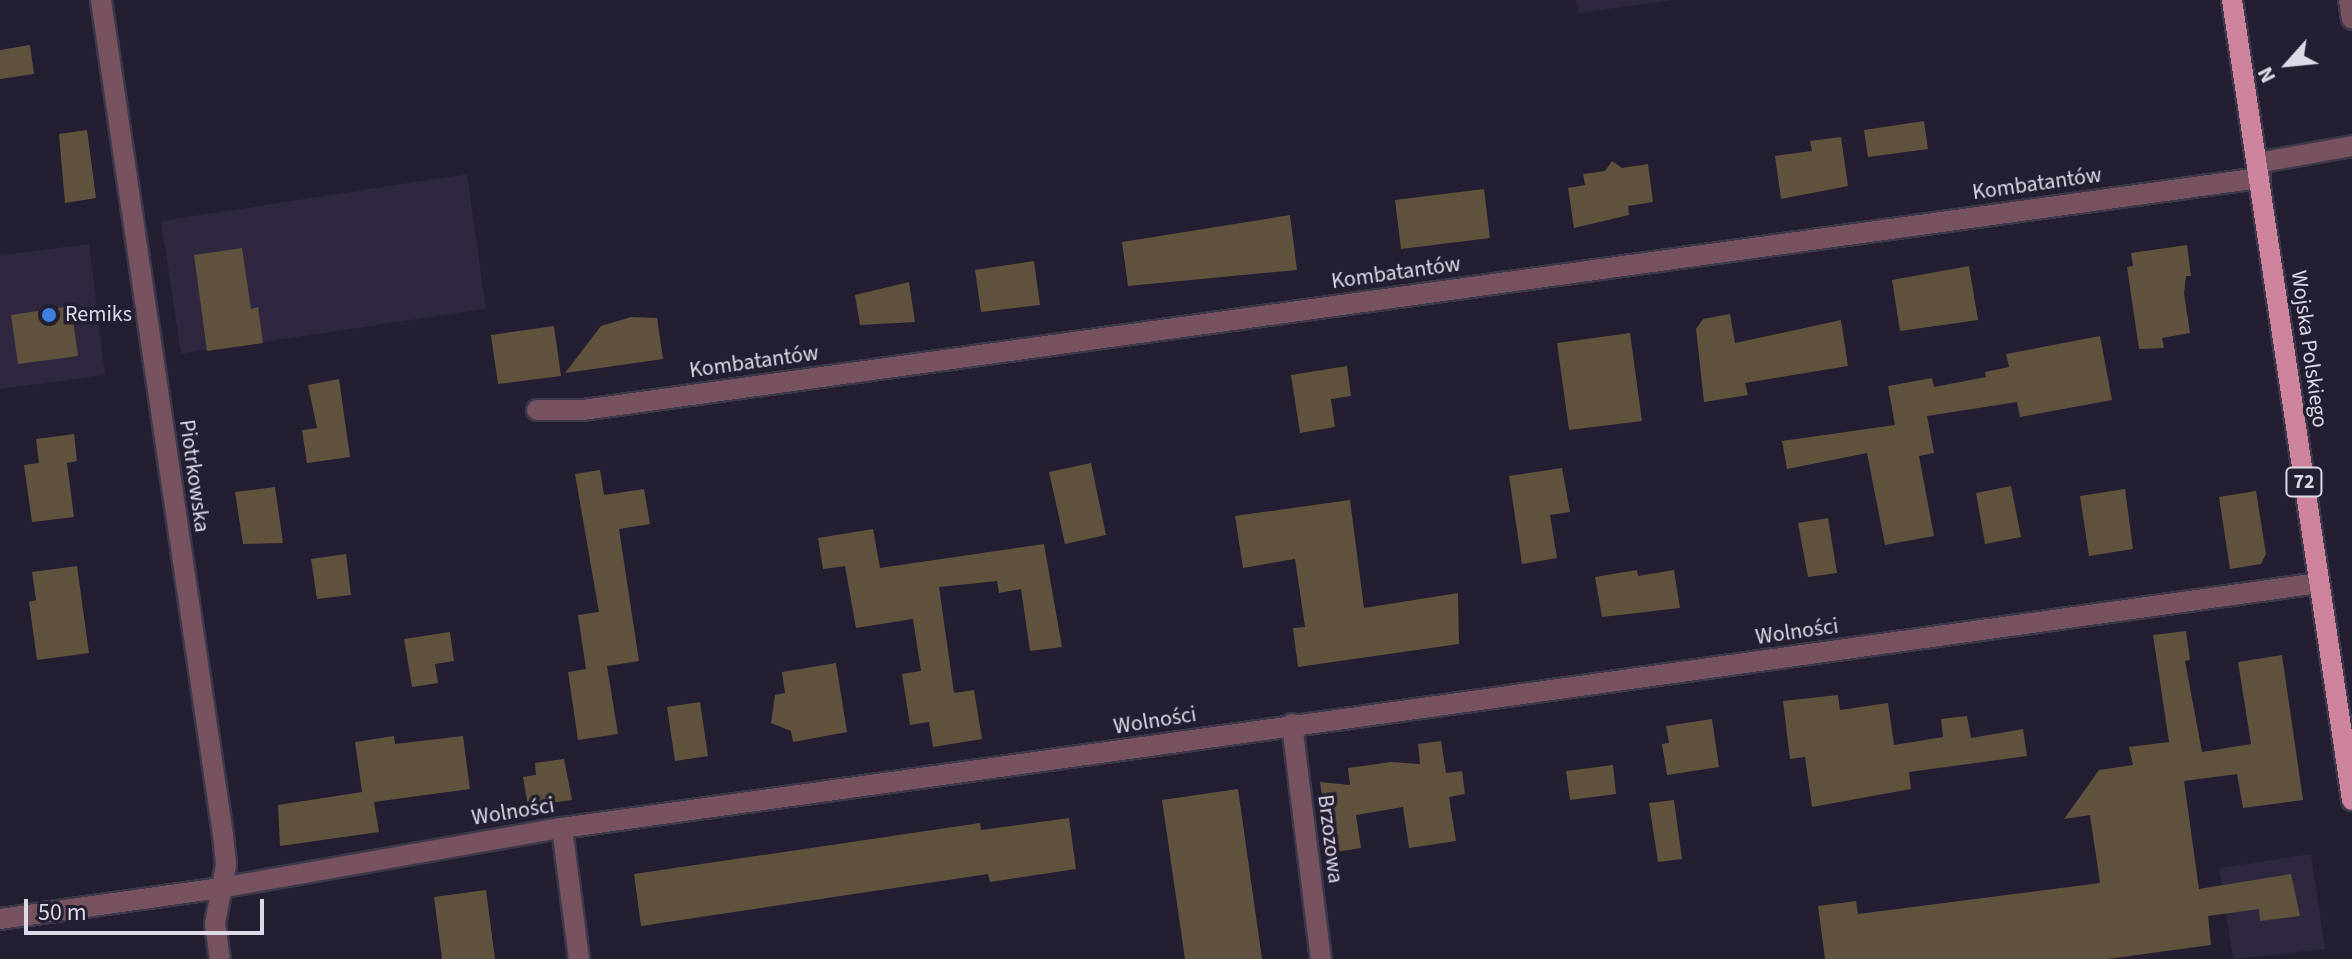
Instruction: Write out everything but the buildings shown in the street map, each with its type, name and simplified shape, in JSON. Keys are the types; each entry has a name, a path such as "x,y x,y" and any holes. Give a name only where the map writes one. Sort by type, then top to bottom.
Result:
{"main road":[{"name":"Wojska Polskiego","path":"2232,0 2352,800"}],"street":[{"name":"Piotrkowska","path":"101,0 223,835 226,865 215,924 220,959"},
{"path":"2349,0 2352,19"},
{"name":"Kombatantów","path":"537,410 583,410 2259,170 2352,146"},
{"name":"Wolności","path":"0,919 220,888 562,828 2319,583"},
{"name":"Brzozowa","path":"1292,724 1321,959"},
{"path":"562,828 579,959"}],"shaded area":[{"path":"1576,0 1673,0 1578,13"},
{"path":"467,174 486,309 181,354 161,221"},
{"name":"Remiks","path":"89,244 105,375 0,389 0,255"},
{"path":"2311,854 2325,949 2233,959 2219,868"}],"place":[{"name":"Remiks","path":"49,315"}]}
